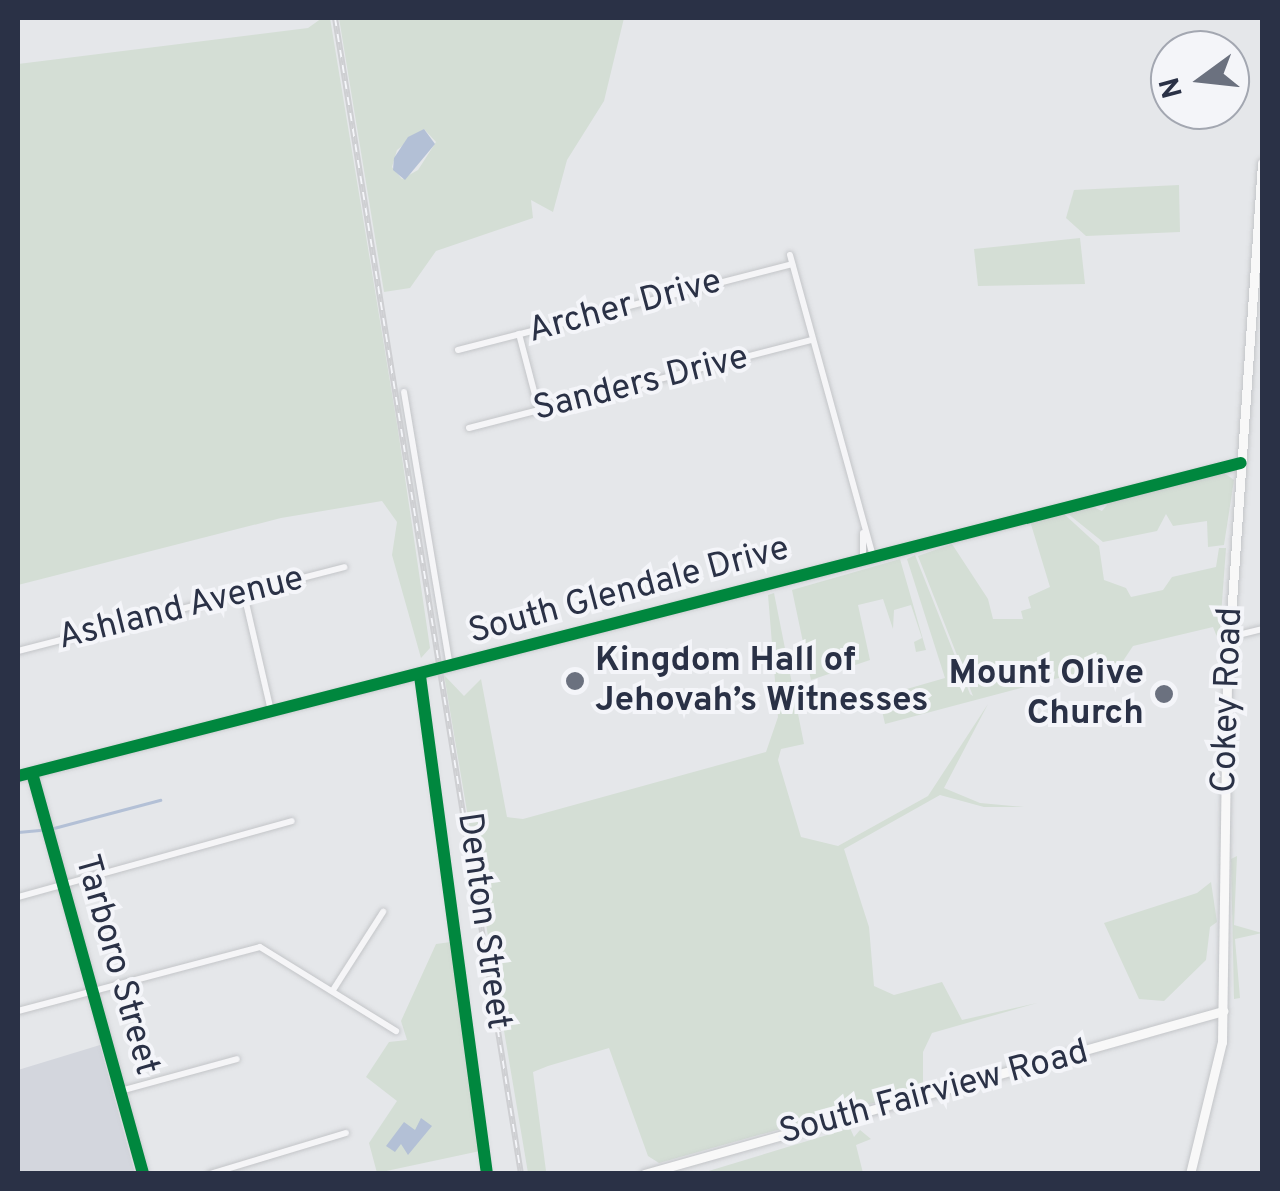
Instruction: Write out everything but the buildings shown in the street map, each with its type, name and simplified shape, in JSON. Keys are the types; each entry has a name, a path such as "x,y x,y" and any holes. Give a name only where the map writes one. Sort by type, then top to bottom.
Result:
{"street":[{"name":"Cokey Road","path":"1190,1174 1214,1090 1223,1011 1228,638 1262,163"},
{"name":"Archer Drive","path":"458,350 792,259 812,340"},
{"path":"519,334 539,410"},
{"path":"812,340 868,559"},
{"name":"Sanders Drive","path":"470,428 812,340"},
{"path":"404,392 450,668"},
{"name":"South Glendale Drive","path":"18,776 420,676 1240,462"},
{"name":"Ashland Avenue","path":"18,651 344,567"},
{"path":"244,594 272,712"},
{"path":"1228,638 1262,629"},
{"name":"Denton Street","path":"420,676 487,1174"},
{"name":"Tarboro Street","path":"32,773 142,1174"},
{"path":"18,897 292,822"},
{"path":"333,990 383,912"},
{"path":"18,1012 260,947 396,1031"},
{"name":"South Fairview Road","path":"644,1174 1223,1011"},
{"path":"120,1090 237,1060"},
{"path":"210,1174 346,1133"}],"shaded area":[{"path":"322,18 330,18 398,430 430,648 421,658 392,555 397,522 382,501 281,518 18,585 18,64 308,28"},
{"path":"339,18 624,18 604,101 567,160 553,212 531,200 533,218 436,251 410,288 384,292","holes":["424,129 436,142 418,170 402,179 392,167 397,150"]},
{"path":"1179,185 1180,232 1086,236 1066,218 1074,190"},
{"path":"1080,238 1085,284 978,286 974,249"},
{"path":"1223,472 1234,480 1224,545 1208,547 1207,521 1173,526 1166,514 1157,531 1103,542 1067,513 1089,505 1102,511 1111,500"},
{"path":"1063,513 1099,546 1104,580 1126,588 1131,597 1163,590 1172,577 1216,567 1219,548 1226,548 1219,642 1213,627 1133,646 1123,661 885,724 879,697 945,678 907,559 915,555 973,696 918,556 952,544 988,599 993,619 1023,619 1021,611 1031,608 1028,597 1050,587 1030,521"},
{"path":"900,559 926,650 916,652 914,642 922,638 911,605 894,610 893,629 883,599 858,605 870,660 811,680 792,590"},
{"path":"774,593 804,744 781,749 778,760 801,837 838,846 928,796 988,704 944,788 980,803 1024,807 984,807 940,795 844,849 869,927 874,986 894,995 942,982 962,1020 1037,1003 932,1033 923,1052 923,1089 659,1163 648,1156 609,1048 548,1066 533,1072 546,1171 528,1173 444,675 464,696 481,679 507,817 523,819 766,752 778,717 768,595"},
{"path":"1237,856 1234,925 1262,933 1235,939 1240,998 1234,999 1231,859"},
{"path":"1211,882 1217,922 1210,927 1206,960 1164,1001 1139,999 1104,923 1197,893"},
{"path":"451,942 480,1151 377,1173 369,1143 397,1101 366,1077 389,1042 407,1040 401,1021 436,944"},
{"path":"100,1045 135,1173 18,1173 18,1070"},
{"path":"850,1128 854,1137 860,1130 871,1139 856,1145 863,1173 702,1173"}],"water":[{"path":"424,129 435,144 405,180 393,170 394,158 408,137"},
{"path":"421,1118 432,1126 408,1155 401,1144 395,1152 386,1146 404,1122 415,1130"}],"waterway":[{"path":"50,829 160,800"},
{"path":"18,832 42,830"}],"railway":[{"path":"335,18 521,1174"}],"cycle path":[{"path":"18,776 1241,463"},
{"path":"420,676 487,1174"},
{"path":"32,773 143,1174"}],"place":[{"name":"Kingdom Hall of Jehovah’s Witnesses","path":"575,681"},
{"name":"Mount Olive Church","path":"1164,694"}]}
